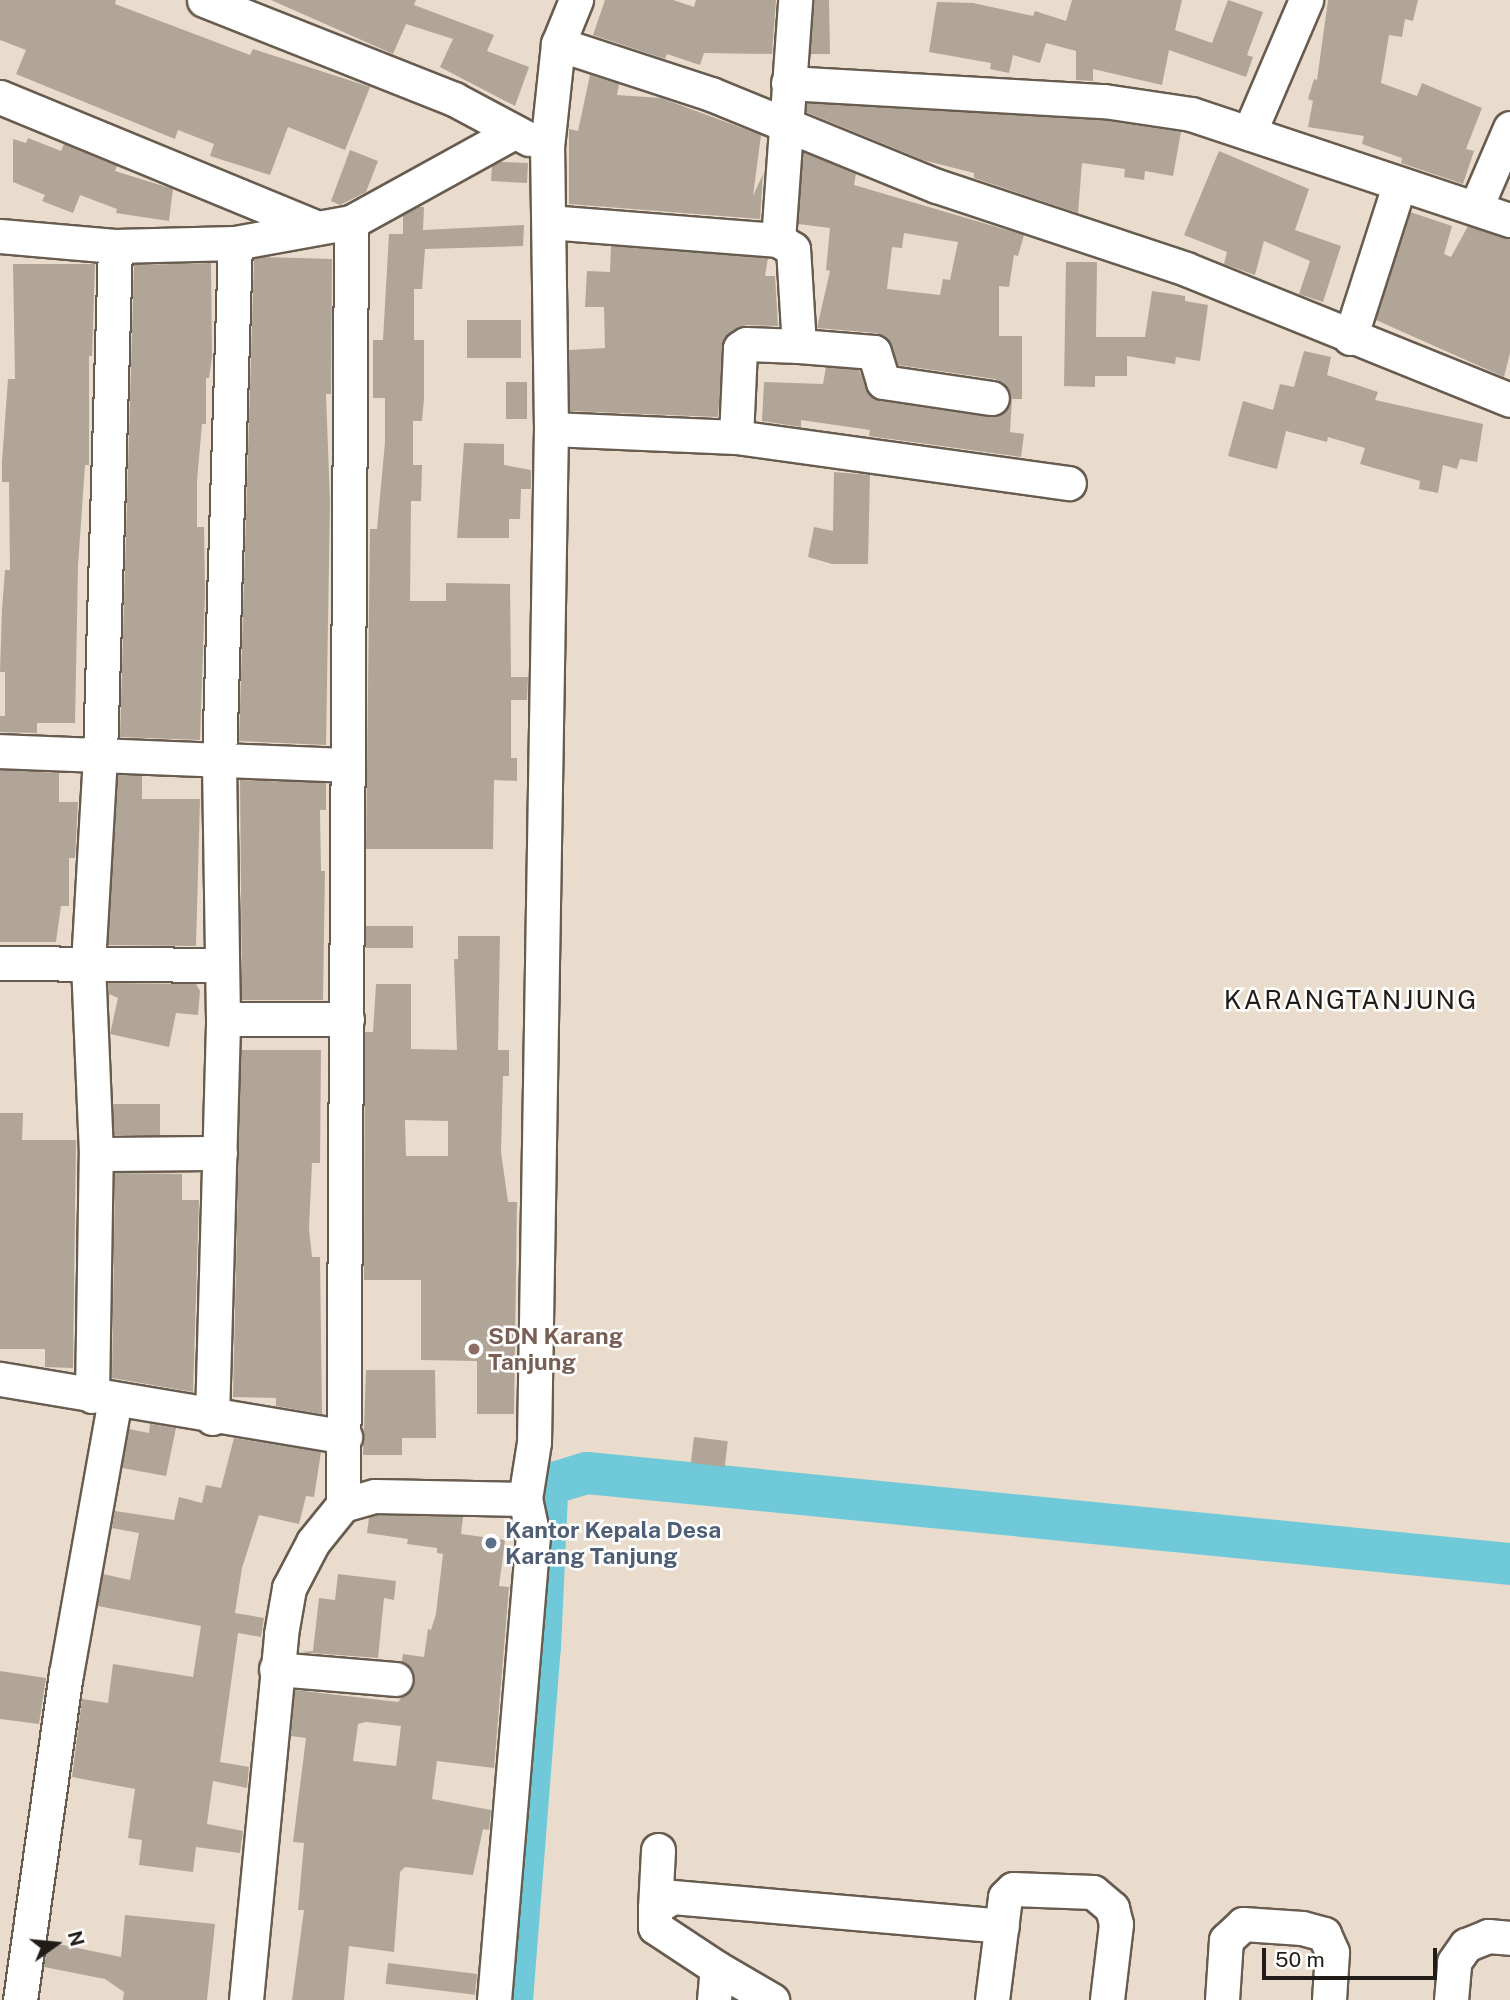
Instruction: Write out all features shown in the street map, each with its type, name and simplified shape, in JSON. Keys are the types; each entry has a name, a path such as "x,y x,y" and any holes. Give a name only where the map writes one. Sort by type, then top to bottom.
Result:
{"street":[{"path":"204,0 454,99 547,147"},
{"path":"494,2000 533,1536 525,1499 534,1442 551,429 547,147 558,44 576,0"},
{"path":"779,240 795,0"},
{"path":"1249,133 1306,0"},
{"path":"558,44 711,94 937,186 1186,269 1350,338 1510,400"},
{"path":"788,83 1104,101 1191,114 1510,220"},
{"path":"0,97 316,227"},
{"path":"1476,207 1510,128"},
{"path":"0,236 115,246 235,243 351,222 514,132"},
{"path":"1350,338 1399,185"},
{"path":"343,1505 351,222"},
{"path":"549,222 779,240 793,249 799,346"},
{"path":"212,1418 223,1019 219,760 235,243"},
{"path":"20,2000 104,1398 88,964 100,755 115,246"},
{"path":"736,438 740,348 746,344 874,352 883,382 992,398"},
{"path":"551,429 736,438 1069,483"},
{"path":"0,751 348,765"},
{"path":"0,963 222,965"},
{"path":"223,1019 347,1019"},
{"path":"96,1154 220,1153"},
{"path":"0,1379 212,1418 345,1437"},
{"path":"246,2000 276,1669 289,1588 313,1542 343,1505 375,1496 525,1499"},
{"path":"276,1669 396,1679"},
{"path":"658,1850 655,1927 772,2000"},
{"path":"992,2000 1006,1897 1013,1889 1093,1892 1112,1908 1116,1924 1107,2000"},
{"path":"654,1908 672,1897 1002,1926"},
{"path":"1222,2000 1226,1940 1243,1924 1302,1928 1324,1934 1332,1952 1329,2000"},
{"path":"1451,2000 1454,1962 1466,1945 1488,1936 1510,1938"},
{"path":"714,2000 717,1968"}],"building":[{"path":"0,0 116,0 115,4 250,55 253,49 370,87 345,150 288,127 270,175 210,156 214,144 178,130 175,139 16,74 26,50 0,40"},
{"path":"271,0 416,0 414,5 494,35 487,51 529,67 515,106 440,67 453,39 406,24 393,54"},
{"path":"605,0 673,0 694,7 696,0 776,0 772,54 704,53 700,65 667,54 665,59 593,35"},
{"path":"814,0 829,0 830,54 810,54"},
{"path":"1072,0 1182,0 1175,30 1212,43 1228,0 1263,12 1247,55 1253,57 1246,77 1169,50 1162,85 1093,69 1093,81 1076,80 1076,51 1046,43 1040,63 1013,55 1009,73 990,69 991,63 929,52 937,2 973,3 1033,16 1035,11 1066,21"},
{"path":"1328,0 1418,0 1413,21 1405,19 1402,37 1389,35 1381,83 1417,96 1422,83 1482,108 1466,149 1474,151 1463,184 1401,163 1402,158 1362,144 1364,136 1308,127 1313,101 1308,99 1314,79 1317,80"},
{"path":"590,75 619,84 617,95 661,98 761,135 753,196 763,174 760,219 569,204 569,129 578,131"},
{"path":"807,103 1102,120 1181,132 1173,176 1145,171 1144,180 1124,177 1125,169 1082,163 1078,213 974,178 974,173 923,160 806,112"},
{"path":"28,138 61,151 64,144 117,166 115,171 173,189 169,221 116,213 117,209 80,195 73,213 42,201 45,195 13,182 13,139 26,143"},
{"path":"350,150 378,161 366,192 340,205 331,201"},
{"path":"1219,151 1309,189 1295,230 1341,246 1323,302 1299,294 1310,261 1264,241 1255,275 1224,264 1227,252 1184,235"},
{"path":"803,152 856,174 854,185 1024,235 1018,256 1014,255 1009,287 999,286 999,336 1022,336 1022,399 1012,399 1010,432 1024,434 1021,457 869,436 870,430 801,420 801,427 762,421 764,382 823,384 826,367 859,370 870,396 880,401 990,417 1007,410 1011,400 1004,383 995,379 898,365 887,338 876,333 817,328 830,271 826,270 830,228 798,224","holes":["904,233 958,242 950,280 943,279 940,295 887,289 892,247 902,248"]},
{"path":"500,162 528,163 527,183 491,181 492,166"},
{"path":"424,207 423,230 524,225 523,246 425,249 422,289 414,289 414,340 424,340 424,398 422,421 413,421 413,465 422,465 421,501 411,501 410,601 446,601 446,583 510,584 511,677 528,677 527,700 511,700 511,758 517,758 517,781 494,780 493,849 366,849 370,529 377,529 385,442 385,398 373,398 373,340 383,340 389,234 403,234 403,215"},
{"path":"1410,212 1452,226 1444,254 1451,257 1468,226 1510,239 1510,353 1504,377 1376,320"},
{"path":"611,246 768,258 765,276 775,276 778,326 746,325 724,338 718,417 570,411 569,350 605,348 604,307 585,307 587,271 610,272"},
{"path":"254,259 332,259 331,394 326,394 330,502 326,745 239,741"},
{"path":"1066,262 1097,262 1096,337 1145,337 1152,291 1185,296 1185,301 1208,305 1200,361 1176,357 1175,364 1127,356 1127,376 1095,376 1095,387 1064,386"},
{"path":"211,263 212,357 209,378 206,378 206,424 202,424 197,481 197,527 204,527 205,593 200,740 120,737 134,265"},
{"path":"13,264 95,264 92,356 89,356 89,465 85,465 78,566 75,723 37,723 37,733 0,732 0,716 5,716 5,672 0,672 2,609 5,570 10,570 9,482 2,482 2,462 8,379 15,379"},
{"path":"467,320 521,320 521,358 467,358"},
{"path":"1304,351 1331,357 1327,375 1378,392 1375,400 1483,424 1477,462 1460,459 1457,469 1443,465 1438,493 1419,489 1420,481 1360,464 1365,448 1328,437 1327,442 1286,431 1277,469 1228,456 1243,401 1273,410 1280,384 1294,387"},
{"path":"506,382 527,382 527,419 506,419"},
{"path":"464,443 504,444 504,465 531,470 531,489 521,489 520,519 509,519 509,538 457,538"},
{"path":"834,472 870,475 868,564 832,564 808,557 814,527 833,531"},
{"path":"0,770 59,773 59,802 78,802 75,858 69,858 69,906 61,906 56,942 0,942"},
{"path":"118,775 142,776 142,799 200,799 196,946 108,945"},
{"path":"240,780 326,783 326,810 320,810 321,871 325,871 323,1000 242,1000"},
{"path":"366,926 413,926 413,948 366,948"},
{"path":"458,936 500,936 498,1050 509,1050 509,1076 503,1076 501,1152 508,1202 517,1202 514,1414 477,1414 477,1361 421,1360 421,1280 364,1280 365,1032 373,1032 376,984 411,984 411,1049 457,1050 454,959 458,959","holes":["405,1120 448,1121 448,1156 406,1156"]},
{"path":"108,983 196,984 200,991 198,1015 176,1013 169,1047 110,1034 118,998 109,994"},
{"path":"241,1050 321,1050 320,1163 312,1163 309,1229 312,1257 320,1257 322,1414 276,1406 276,1398 233,1397"},
{"path":"113,1104 160,1104 160,1135 113,1135"},
{"path":"0,1113 23,1113 22,1140 76,1140 73,1368 45,1367 45,1349 0,1349"},
{"path":"115,1173 182,1174 182,1200 199,1200 193,1392 112,1378"},
{"path":"366,1370 435,1370 436,1438 402,1438 402,1455 363,1455"},
{"path":"150,1424 176,1428 166,1476 122,1468 129,1429 149,1433"},
{"path":"694,1437 728,1441 725,1467 691,1463"},
{"path":"234,1438 321,1452 314,1497 306,1496 299,1524 259,1515 242,1568 235,1613 264,1618 261,1637 238,1633 220,1762 249,1767 247,1788 213,1781 207,1824 243,1831 240,1853 196,1847 193,1872 139,1865 142,1840 128,1838 135,1789 72,1777 82,1699 108,1703 113,1664 193,1677 201,1626 98,1606 103,1574 130,1580 139,1533 112,1528 115,1511 174,1520 179,1497 202,1503 206,1485 221,1488"},
{"path":"377,1515 463,1517 461,1534 505,1540 499,1586 509,1587 494,1768 437,1761 432,1799 491,1810 489,1830 483,1829 473,1875 405,1867 400,1872 394,1952 349,1946 344,2000 292,2000 304,1910 298,1910 304,1843 293,1842 306,1738 291,1736 295,1690 398,1702 415,1681 413,1670 402,1661 403,1654 424,1657 428,1629 431,1630 436,1614 443,1554 437,1553 437,1548 407,1544 408,1539 367,1533 369,1518","holes":["366,1722 401,1726 396,1766 353,1761 358,1724"]},
{"path":"338,1574 396,1581 394,1600 384,1598 378,1658 299,1652 313,1651 319,1598 335,1600"},
{"path":"0,1671 46,1678 39,1724 0,1719"},
{"path":"125,1915 215,1924 207,2000 123,2000 124,1992 105,1979 44,1967 48,1942 121,1957"},
{"path":"388,1963 477,1974 475,1995 385,1984"}],"waterway":[{"path":"512,2000 540,1648 547,1491 557,1482 587,1473 1510,1564"}],"place":[{"name":"SDN Karang Tanjung","path":"474,1349"},
{"name":"Kantor Kepala Desa Karang Tanjung","path":"491,1543"}],"district":[{"name":"KARANGTANJUNG","path":"1351,1000"}]}
